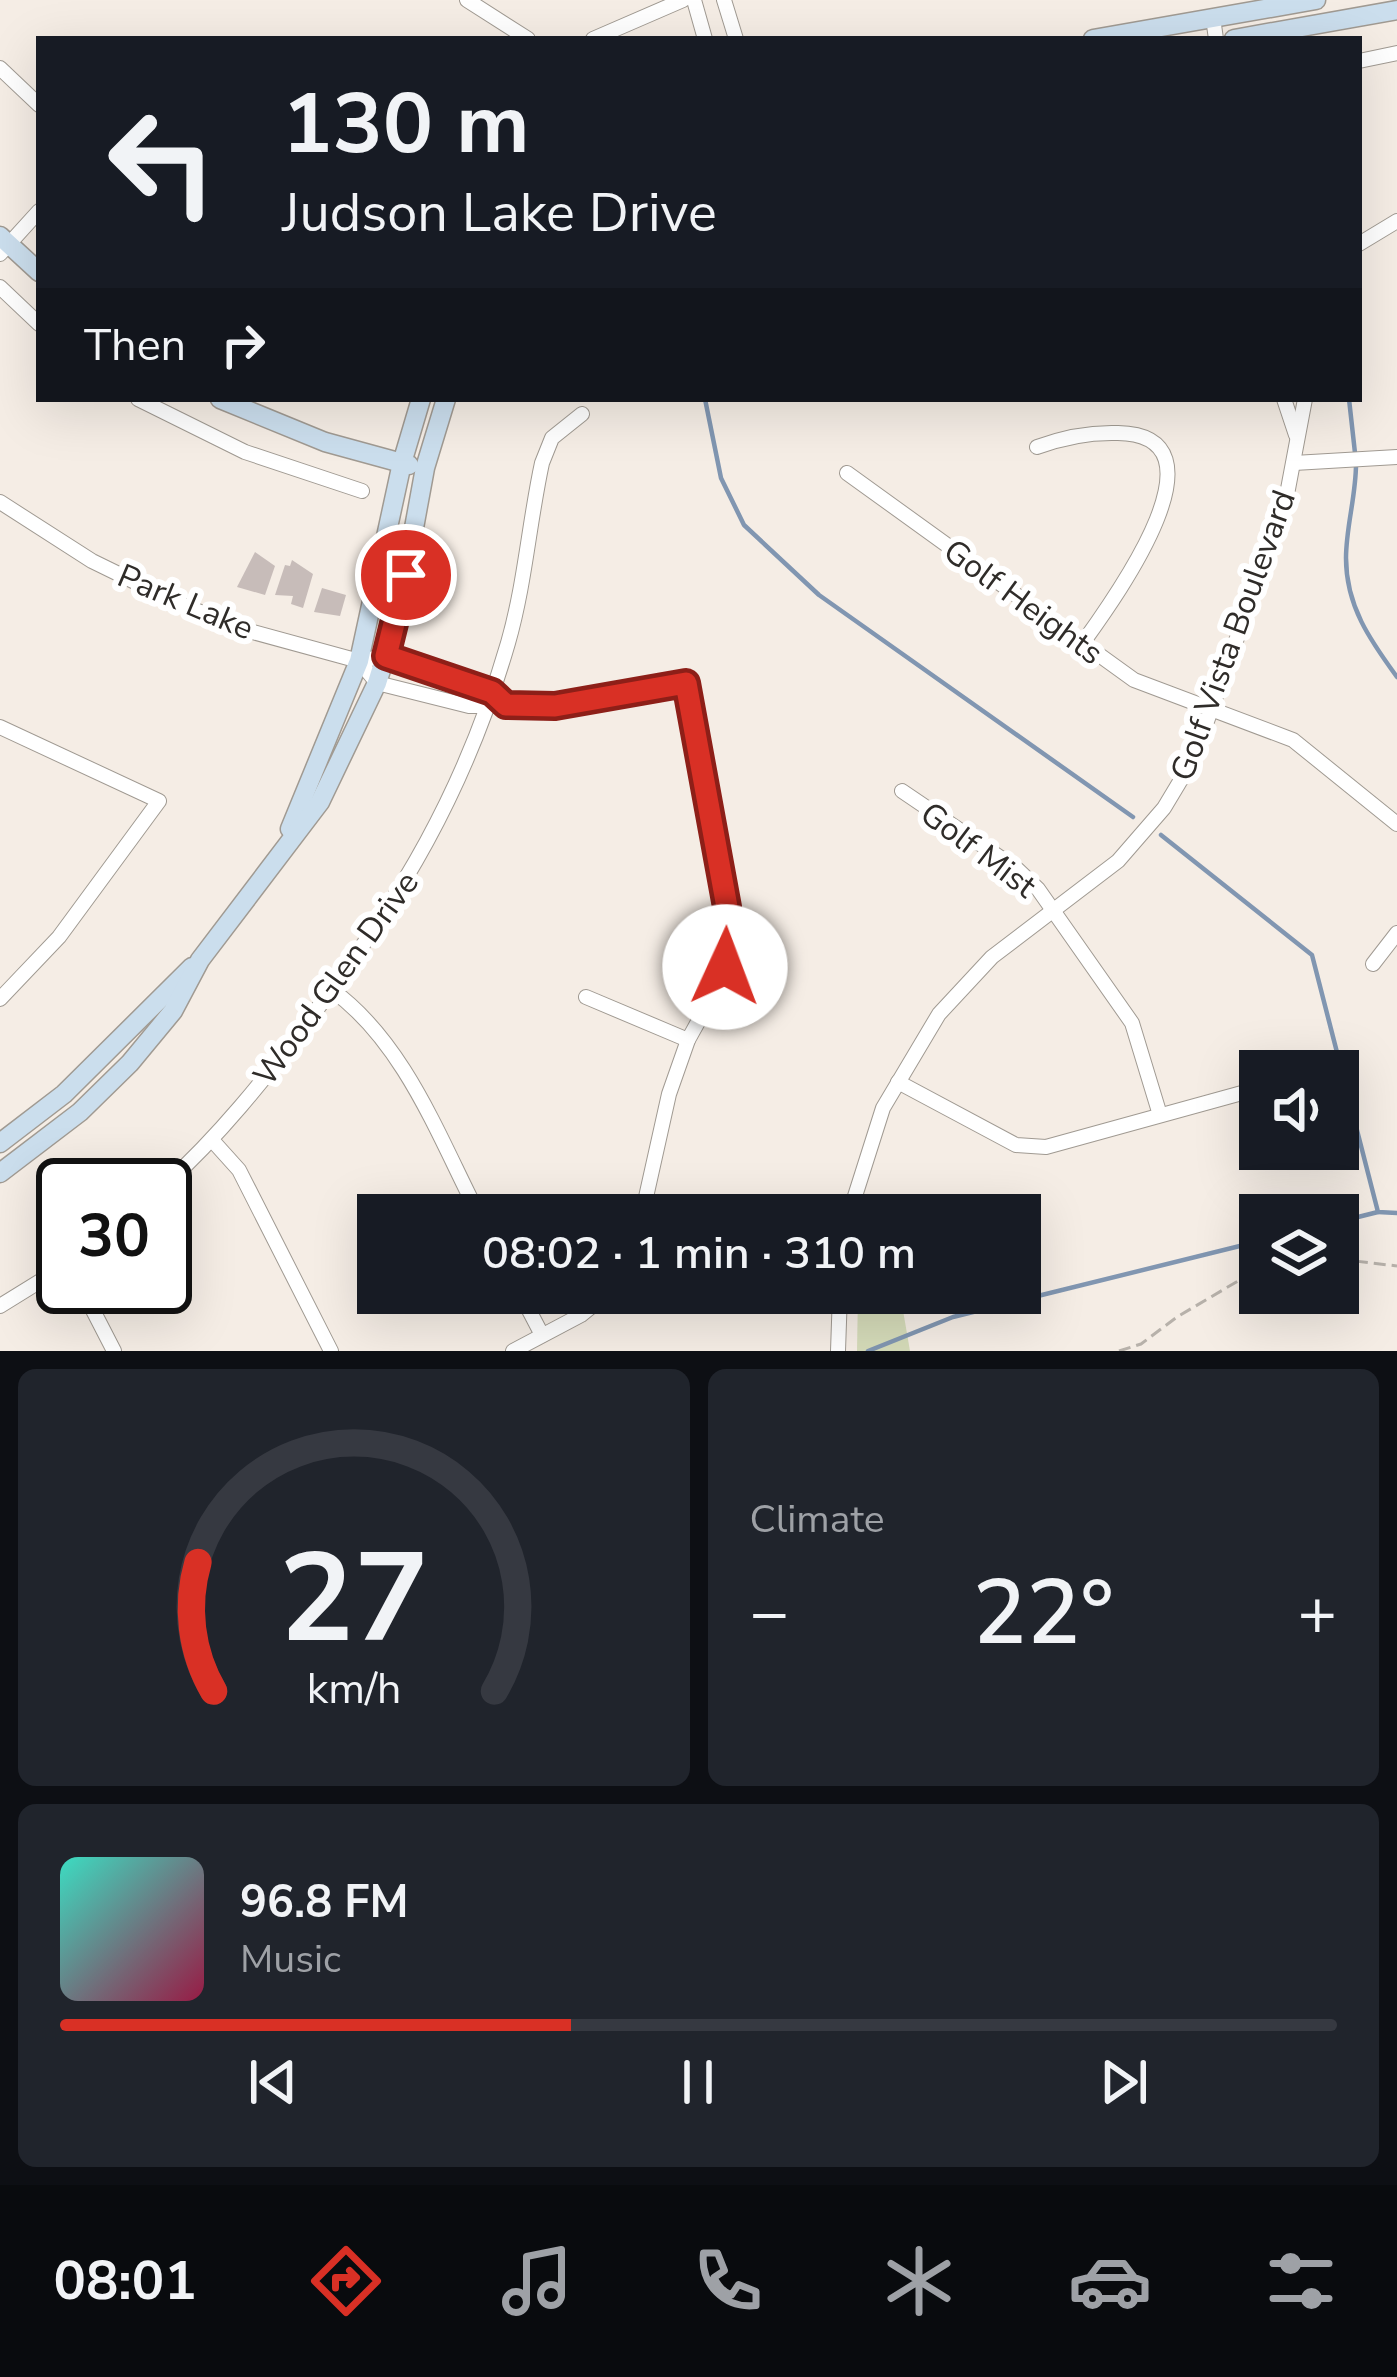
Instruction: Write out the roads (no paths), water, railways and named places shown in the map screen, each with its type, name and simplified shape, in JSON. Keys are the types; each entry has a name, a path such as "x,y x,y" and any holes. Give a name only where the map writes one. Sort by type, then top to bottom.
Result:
{"street":[{"path":"467,0 523,36"},
{"path":"600,36 682,0"},
{"path":"694,0 704,36"},
{"path":"724,0 735,36"},
{"path":"1129,36 1189,31 1213,18 1316,0"},
{"path":"1251,36 1397,10"},
{"path":"1213,18 1216,36"},
{"path":"1362,60 1397,53"},
{"path":"0,68 36,102"},
{"path":"36,215 3,245 36,270"},
{"path":"1362,242 1397,221"},
{"path":"0,287 36,321"},
{"path":"145,402 245,452 362,491"},
{"path":"227,402 325,442 425,468"},
{"path":"285,844 359,661 420,402"},
{"path":"0,1173 80,1112 130,1063 173,1011 200,960 320,802 386,656 425,468 445,402"},
{"name":"Golf Vista Boulevard","path":"1285,402 1295,435"},
{"name":"Golf Vista Boulevard","path":"854,1194 865,1153 898,1082 940,1013 992,957 1091,883 1142,836 1182,778 1212,710 1285,506 1304,402"},
{"name":"Wood Glen Drive","path":"192,1159 332,990 405,886 445,812 490,699 516,611 542,463 552,438 582,414"},
{"path":"1037,447 1067,436 1140,433 1158,442 1168,459 1168,479 1147,545 1130,579 1082,644"},
{"path":"1294,463 1397,457"},
{"name":"Golf Heights","path":"847,472 1134,680 1294,740 1397,824"},
{"name":"Park Lake","path":"0,502 92,561 180,604 249,631 359,661 386,656"},
{"path":"386,656 435,672 506,705 555,706 686,683 730,931 718,984 688,1040 660,1125 646,1194"},
{"path":"359,661 377,683 469,706 490,699"},
{"path":"430,694 435,672"},
{"path":"0,727 159,801 59,937 0,999"},
{"name":"Golf Mist","path":"902,791 1017,869 1053,910 1132,1023 1160,1115"},
{"path":"1372,964 1397,933"},
{"path":"0,1144 64,1094 200,960"},
{"path":"332,990 369,1023 401,1068 468,1194"},
{"path":"586,997 688,1040"},
{"path":"898,1082 1016,1145 1046,1147 1239,1094"},
{"path":"212,1140 239,1170 331,1351"},
{"path":"0,1306 36,1284"},
{"path":"95,1314 114,1351"},
{"path":"531,1314 542,1336"},
{"path":"513,1351 582,1314"},
{"path":"838,1351 839,1314"}],"waterway":[{"path":"706,402 721,478 744,525 819,595 1133,817"},
{"path":"1349,402 1355,453"},
{"path":"1356,464 1346,546 1350,592 1369,636 1397,677"},
{"path":"1161,835 1312,955 1378,1212 1397,1213"},
{"path":"1359,1217 1378,1212"},
{"path":"868,1351 953,1317 1239,1246"}]}
